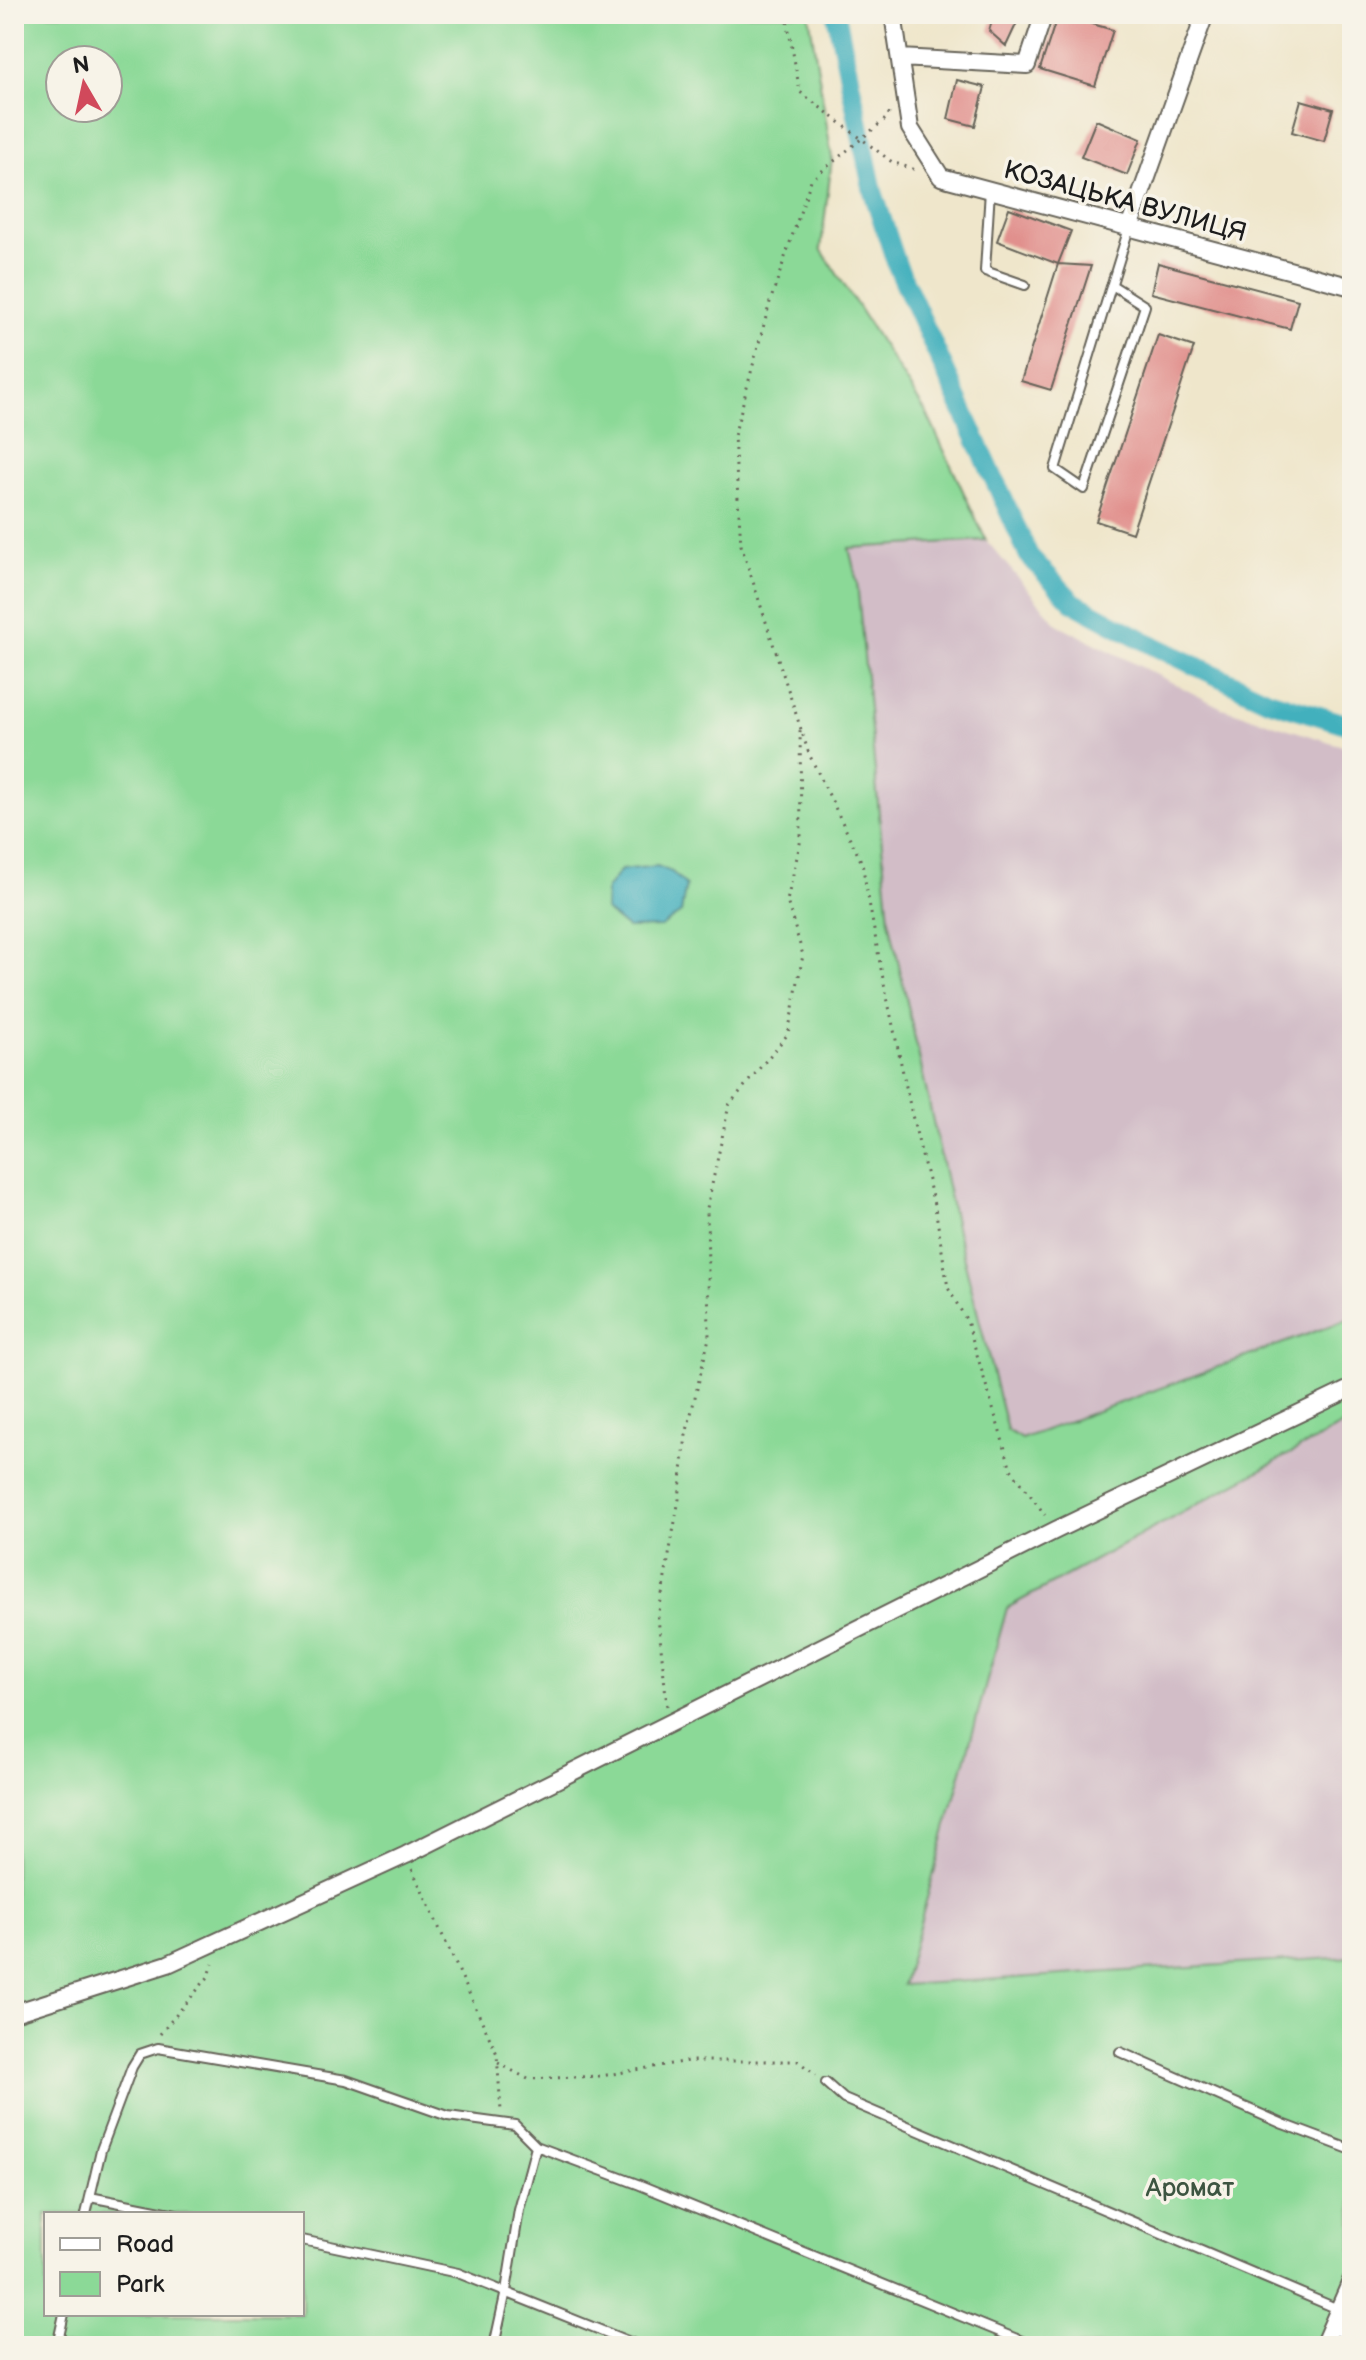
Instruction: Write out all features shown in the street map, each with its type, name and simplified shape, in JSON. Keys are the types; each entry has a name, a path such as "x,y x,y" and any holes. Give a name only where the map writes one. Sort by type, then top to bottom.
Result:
{"street":[{"path":"893,14 910,128 941,177"},
{"path":"900,58 1027,65 1044,14"},
{"path":"1129,228 1205,14"},
{"name":"КОЗАЦЬКА ВУЛИЦЯ","path":"941,177 1352,287"},
{"path":"14,2013 168,1964 406,1855 1056,1530 1352,1388"},
{"path":"1323,2346 1352,2279"}],"lane":[{"path":"990,190 985,271 1025,285"},
{"path":"1112,285 1145,306 1084,489 1055,469 1129,228"},
{"path":"86,2212 101,2150 132,2067 140,2054 158,2048 346,2080 448,2116 515,2125 536,2146 654,2190 1034,2346"},
{"path":"1120,2052 1283,2124 1352,2150"},
{"path":"826,2083 844,2099 1339,2310"},
{"path":"494,2346 519,2210 536,2146"},
{"path":"90,2197 166,2212"},
{"path":"304,2240 458,2273 640,2346"},
{"path":"64,2316 58,2344 75,2346"},
{"path":"1331,2328 1352,2337"}],"path":[{"path":"786,14 800,92 892,162 941,177"},
{"path":"891,102 888,117 811,180 770,302 734,436 741,545 809,754 862,863 881,969 936,1213 948,1288 967,1321 1011,1469 1056,1530"},
{"path":"668,1724 658,1617 679,1499 686,1435 709,1338 707,1208 729,1105 788,1034 803,955 787,901 801,839 800,725"},
{"path":"406,1855 497,2054 501,2123"},
{"path":"140,2054 170,2025 209,1976 220,1940"},
{"path":"498,2063 528,2079 601,2076 688,2061 798,2061 826,2083"}],"shaded area":[{"path":"986,540 1057,624 1222,708 1352,749 1352,1318 1021,1439 1007,1431 956,1227 889,919 857,582 849,547"},
{"path":"1352,1420 1352,1957 902,1986 1007,1608"}],"green space":[{"name":"Аромат","path":"14,14 809,14 832,158 821,249 927,414 986,540 849,548 857,582 889,919 956,1227 1007,1430 1021,1439 1352,1318 1352,1420 1007,1608 903,1985 1352,1957 1352,2346 14,2346"}],"water":[{"path":"657,866 672,872 686,885 681,913 661,927 627,928 605,910 606,889 621,870"}],"building":[{"path":"994,14 1021,14 1006,46 989,31"},
{"path":"1058,14 1113,30 1095,86 1040,69"},
{"path":"957,80 985,87 975,126 948,119"},
{"path":"1301,100 1333,109 1324,141 1292,132"},
{"path":"1096,120 1141,139 1127,175 1081,157"},
{"path":"1009,208 1071,231 1058,264 997,241"},
{"path":"1158,263 1298,300 1290,329 1151,293"},
{"path":"1058,264 1091,266 1051,390 1021,381"},
{"path":"1158,335 1194,347 1132,533 1096,521"}],"waterway":[{"path":"836,14 873,192 897,265 1029,556 1073,602 1156,647 1268,700 1352,726"}]}
